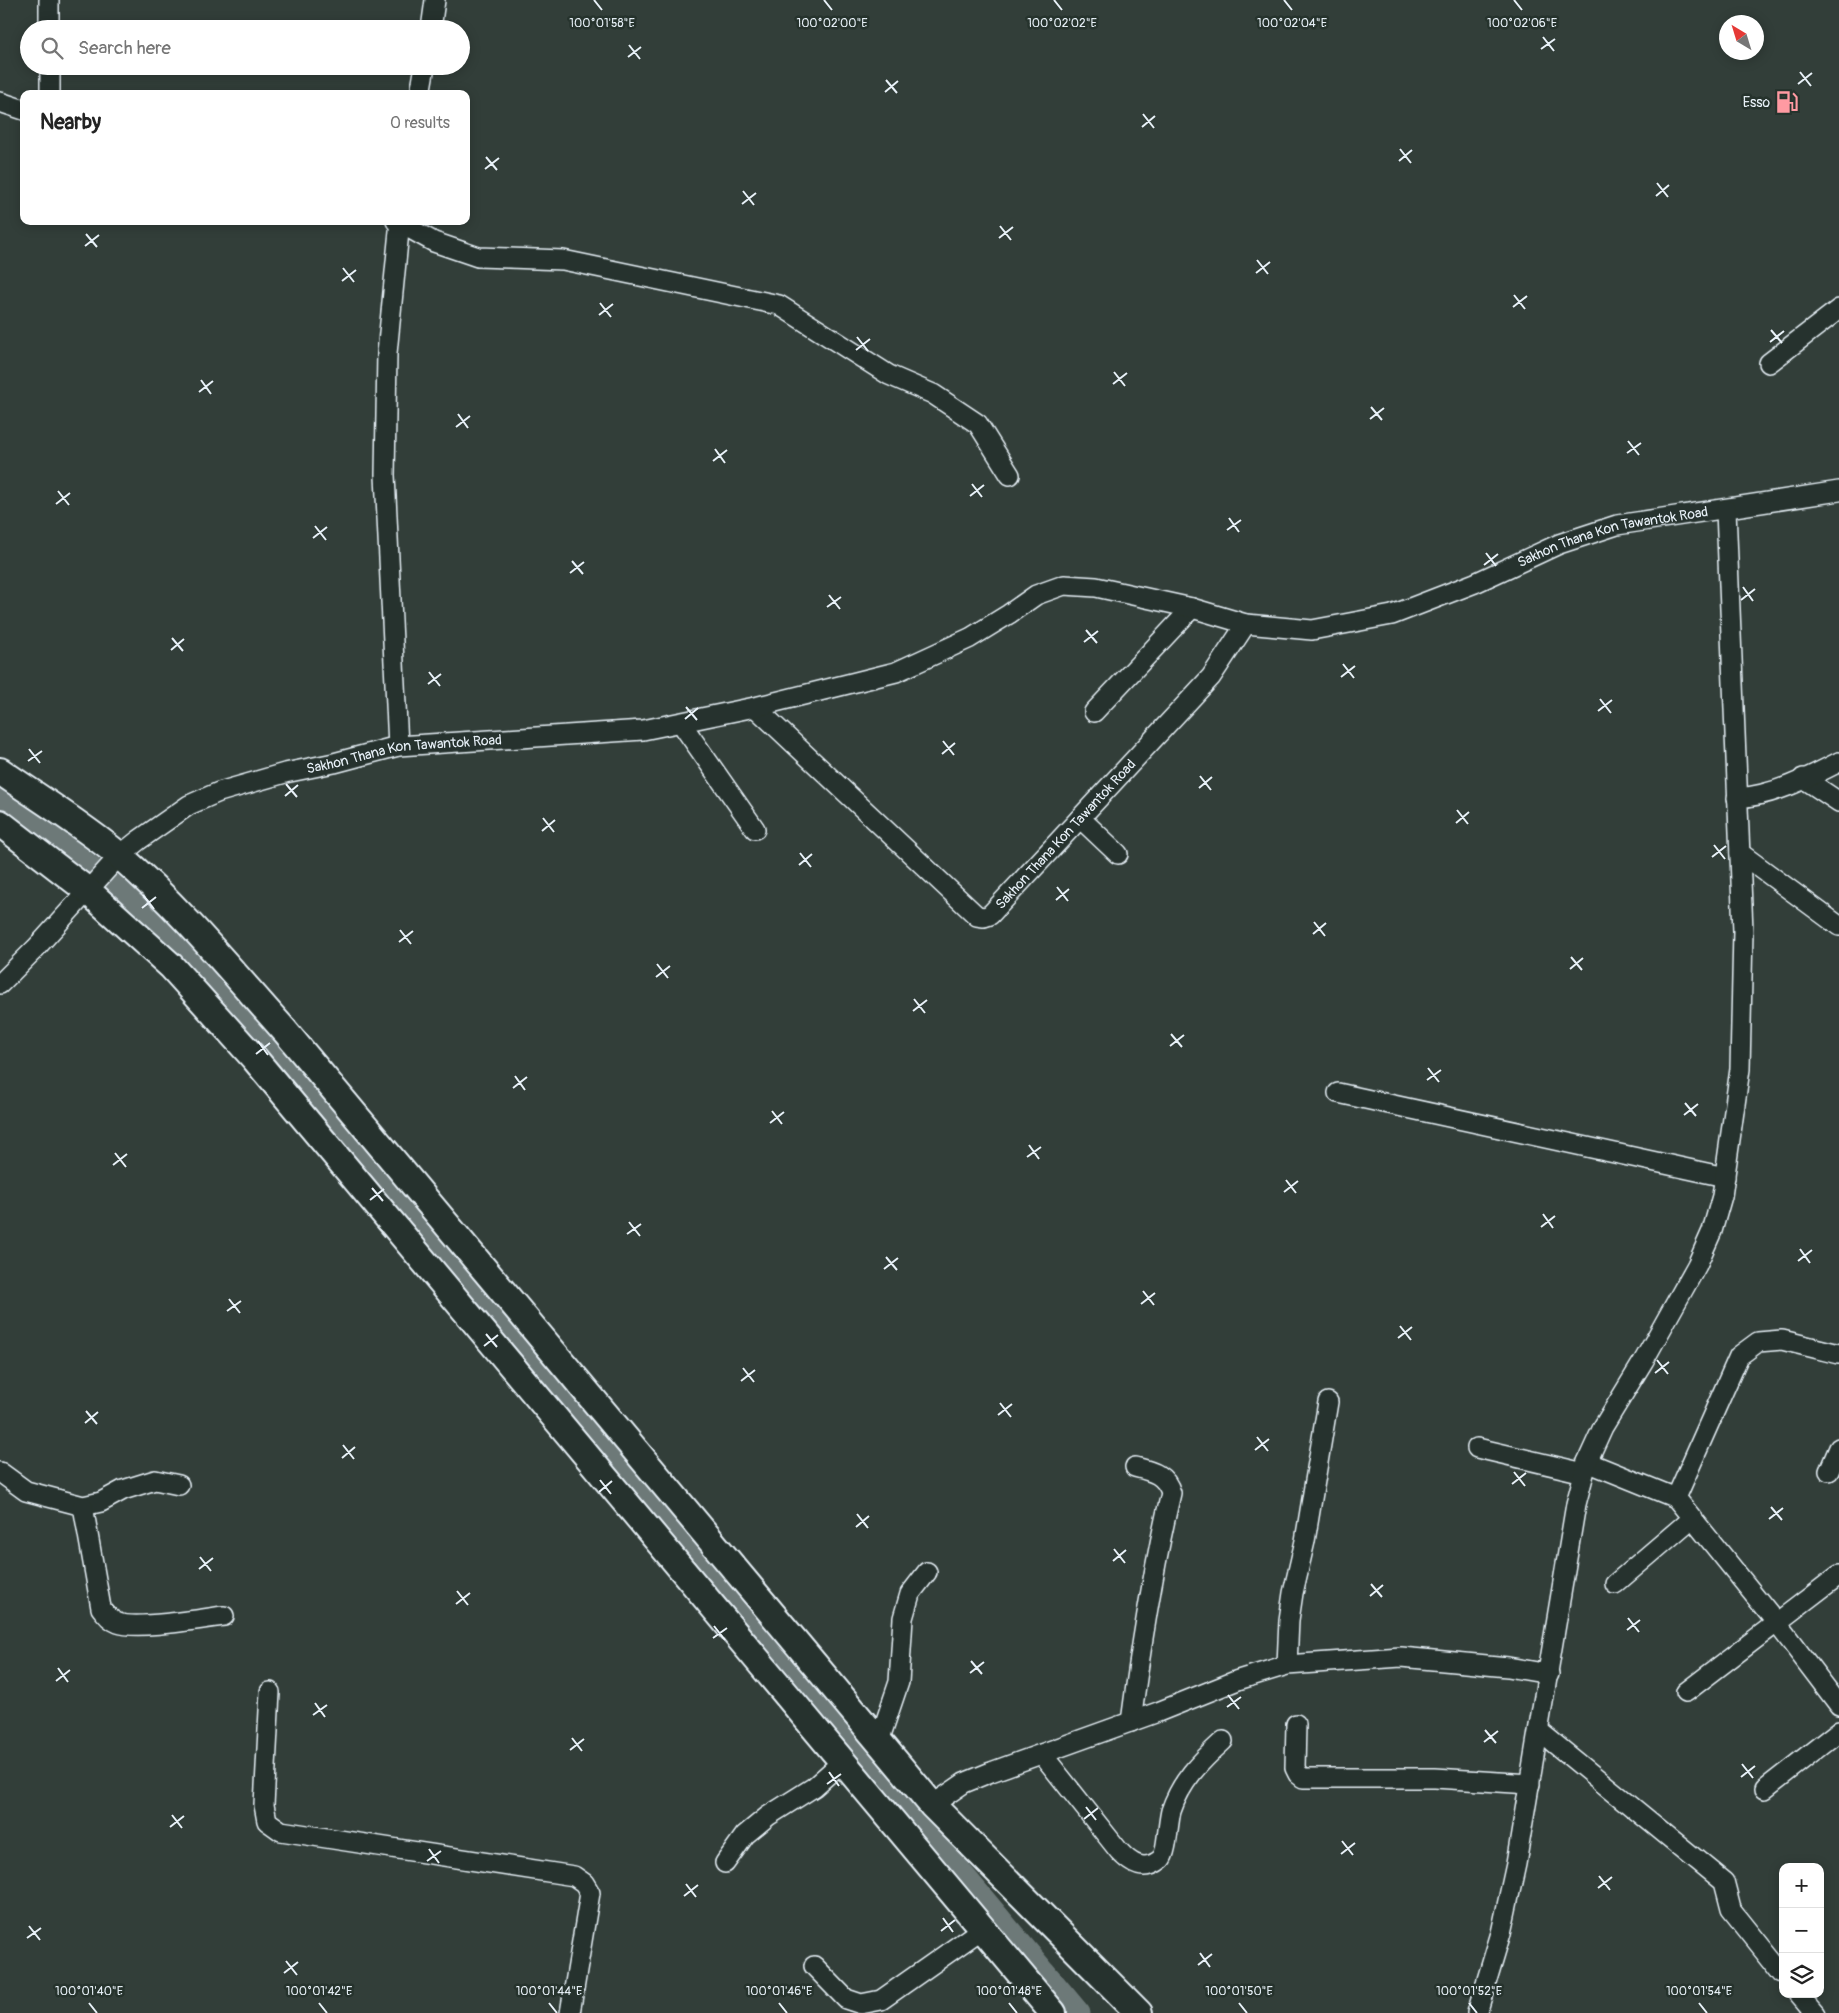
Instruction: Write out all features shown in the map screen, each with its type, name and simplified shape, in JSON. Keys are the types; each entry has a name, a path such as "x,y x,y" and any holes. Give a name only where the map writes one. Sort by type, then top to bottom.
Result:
{"street":[{"path":"49,0 49,20"},
{"path":"432,20 435,0"},
{"path":"50,75 50,90"},
{"path":"421,90 423,75"},
{"path":"0,102 20,109"},
{"path":"398,746 385,475 387,353 399,225"},
{"path":"404,225 434,242 478,257 563,260 779,306 889,375 934,394 978,424 1010,475"},
{"path":"1769,363 1839,308"},
{"name":"Sakhon Thana Kon Tawantok Road","path":"0,984 36,948 117,858 139,840 189,805 218,792 284,773 334,763 398,746 643,730 755,707 896,672 970,638 1036,595 1064,585 1096,587 1192,608 1246,624 1312,630 1392,616 1475,583 1559,544 1618,525 1726,510 1839,491"},
{"path":"1477,2013 1501,1933 1516,1864 1576,1504 1586,1467 1603,1427 1644,1360 1697,1265 1712,1231 1722,1196 1740,1069 1743,931 1726,510"},
{"path":"1094,712 1192,608"},
{"name":"Sakhon Thana Kon Tawantok Road","path":"755,707 977,916 984,917 990,914 1211,677 1246,624"},
{"path":"681,723 755,829"},
{"path":"1738,798 1773,792 1839,762"},
{"path":"0,771 140,874 200,936 285,1031 932,1805 1138,2012"},
{"path":"1804,778 1839,802"},
{"path":"1080,818 1118,854"},
{"path":"0,824 90,889 171,966 254,1058 1052,2013"},
{"path":"1740,853 1839,926"},
{"path":"1338,1093 1725,1177"},
{"path":"1676,1498 1739,1356 1758,1342 1782,1340 1839,1354"},
{"path":"1287,1665 1289,1620 1293,1593 1305,1540 1328,1402"},
{"path":"1477,1448 1586,1467 1676,1498 1691,1519 1776,1622 1839,1705"},
{"path":"1829,1471 1839,1448"},
{"path":"1131,1722 1143,1628 1155,1561 1171,1493 1169,1486 1155,1472 1135,1467"},
{"path":"0,1472 26,1491 83,1506 101,1502 123,1490 155,1480 179,1485"},
{"path":"83,1506 100,1608 108,1618 120,1624 146,1625 224,1616"},
{"path":"1615,1584 1691,1519"},
{"path":"879,1741 899,1682 905,1610 910,1594 927,1572"},
{"path":"1686,1692 1839,1575"},
{"path":"932,1805 964,1783 1131,1722 1238,1680 1287,1665 1401,1657 1508,1667 1549,1674"},
{"path":"270,1692 264,1805 268,1821 281,1831 574,1876 584,1883 590,1893 570,2013"},
{"path":"1296,1724 1295,1768 1303,1778 1444,1778 1530,1784"},
{"path":"1539,1731 1724,1882 1731,1909 1779,1969"},
{"path":"1765,1789 1839,1731"},
{"path":"1042,1754 1119,1851 1139,1867 1148,1866 1162,1858 1165,1851 1171,1811 1181,1789 1188,1776 1224,1742"},
{"path":"725,1863 745,1836 768,1816 814,1787 842,1762"},
{"path":"814,1966 846,2000 861,2004 868,2003 881,2000 982,1929"},
{"path":"1025,1980 1045,2013"},
{"path":"1802,1998 1815,2013"}],"waterway":[{"path":"0,797 115,886 158,925 270,1044 1080,2013"}],"place":[{"name":"Esso","path":"1787,102"}]}
